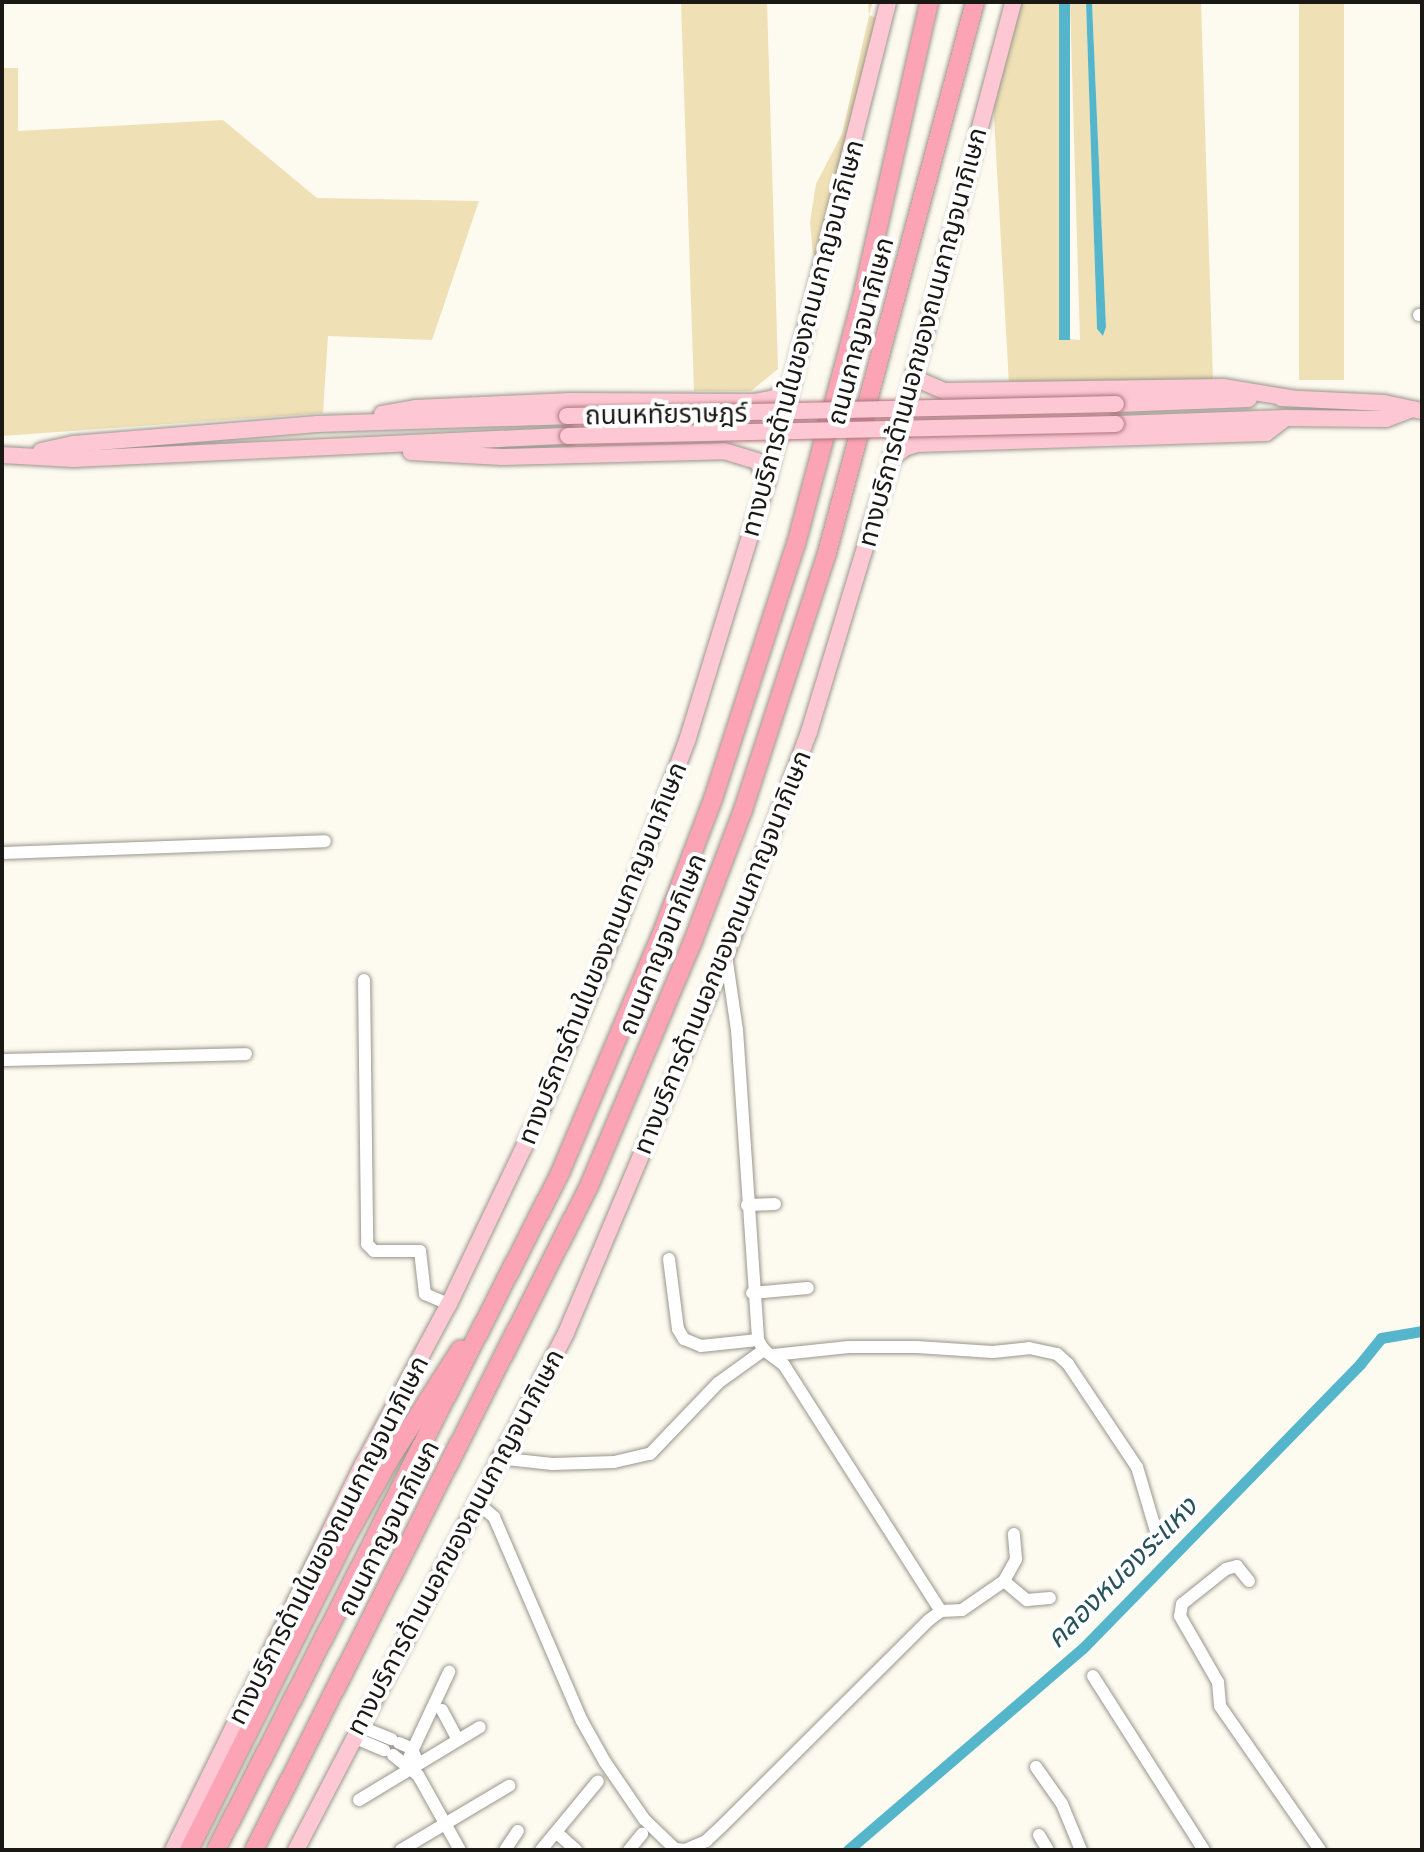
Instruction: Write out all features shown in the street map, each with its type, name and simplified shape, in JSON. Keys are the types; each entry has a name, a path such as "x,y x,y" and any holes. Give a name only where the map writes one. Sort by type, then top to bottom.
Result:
{"highway":[{"name":"ถนนกาญจนาภิเษก","path":"216,1850 560,1173 669,915 745,706 796,544 861,302 929,2"},
{"name":"ถนนกาญจนาภิเษก","path":"254,1850 589,1186 693,941 743,810 827,553 975,2"},
{"path":"190,1850 312,1601 375,1485 442,1376 494,1303"},
{"path":"190,1850 254,1776"}],"main road":[{"name":"ทางบริการด้านในของถนนกาญจนาภิเษก","path":"173,1850 362,1466 449,1304 542,1109 617,927 687,741 767,481 888,2"},
{"name":"ทางบริการด้านนอกของถนนกาญจนาภิเษก","path":"296,1850 497,1458 566,1333 726,955 809,732 892,458 1013,2"},
{"path":"914,378 945,391 1223,387 1291,398"},
{"path":"317,424 415,408 570,401 754,402 775,398 793,382"},
{"path":"965,392 952,410 951,422 965,443"},
{"name":"ถนนหทัยราษฎร์","path":"20,455 73,444 317,424 567,416 1291,398 1384,403 1416,411"},
{"name":"ถนนหทัยราษฎร์","path":"2,455 73,459 568,436 1286,418 1386,419 1416,411"},
{"path":"892,458 917,444 1266,433 1286,418"},
{"path":"316,448 502,457 724,451 757,461 767,481"}],"street":[{"path":"2,853 325,841"},
{"path":"726,955 738,1044 752,1293 765,1348 784,1365 941,1611"},
{"path":"364,980 367,1244 374,1251 420,1251 425,1294 449,1304"},
{"path":"2,1060 246,1054"},
{"path":"747,1205 775,1204"},
{"path":"669,1259 678,1329 684,1339 701,1346 808,1349 890,1347 993,1352 1029,1348 1057,1354 1068,1364 1137,1467 1156,1531"},
{"path":"752,1293 808,1288"},
{"path":"497,1458 531,1463 584,1463 614,1462 650,1454 718,1383 765,1348"},
{"path":"475,1501 494,1517 582,1721 605,1762 644,1819 675,1849 696,1847 721,1827 941,1611 962,1610 1004,1581 1016,1559 1014,1534"},
{"path":"1249,1581 1237,1566 1226,1569 1182,1604 1180,1616 1218,1682 1220,1706 1320,1850"},
{"path":"1004,1581 1027,1600 1050,1598"},
{"path":"413,1764 449,1672"},
{"path":"1093,1676 1204,1850"},
{"path":"442,1710 458,1740"},
{"path":"359,1800 413,1764 480,1727"},
{"path":"356,1731 392,1747 413,1764 460,1850"},
{"path":"1036,1767 1062,1804 1081,1850"},
{"path":"541,1850 598,1781"},
{"path":"401,1850 509,1786"},
{"path":"505,1850 518,1831"},
{"path":"556,1832 576,1850"},
{"path":"629,1850 642,1834"},
{"path":"1039,1835 1048,1850"}],"shaded area":[{"path":"681,2 767,2 778,369 751,391 694,391"},
{"path":"868,2 873,2 869,15 876,18 818,256 813,254 810,222 816,184 842,134 869,16"},
{"path":"1020,2 1059,2 1070,339 1080,340 1070,2 1086,2 1097,329 1103,336 1106,327 1092,2 1201,2 1213,380 1009,384 993,99"},
{"path":"1299,2 1344,2 1344,380 1299,380"},
{"path":"2,68 18,68 18,131 223,120 317,198 479,201 432,340 328,336 323,413 2,436"}],"water":[{"path":"1059,2 1070,2 1070,340 1059,340"},
{"path":"1086,2 1092,2 1106,327 1103,336 1097,329"}],"waterway":[{"name":"คลองหนองระแหง","path":"848,1850 1083,1648 1360,1364 1381,1338 1422,1331"}]}
